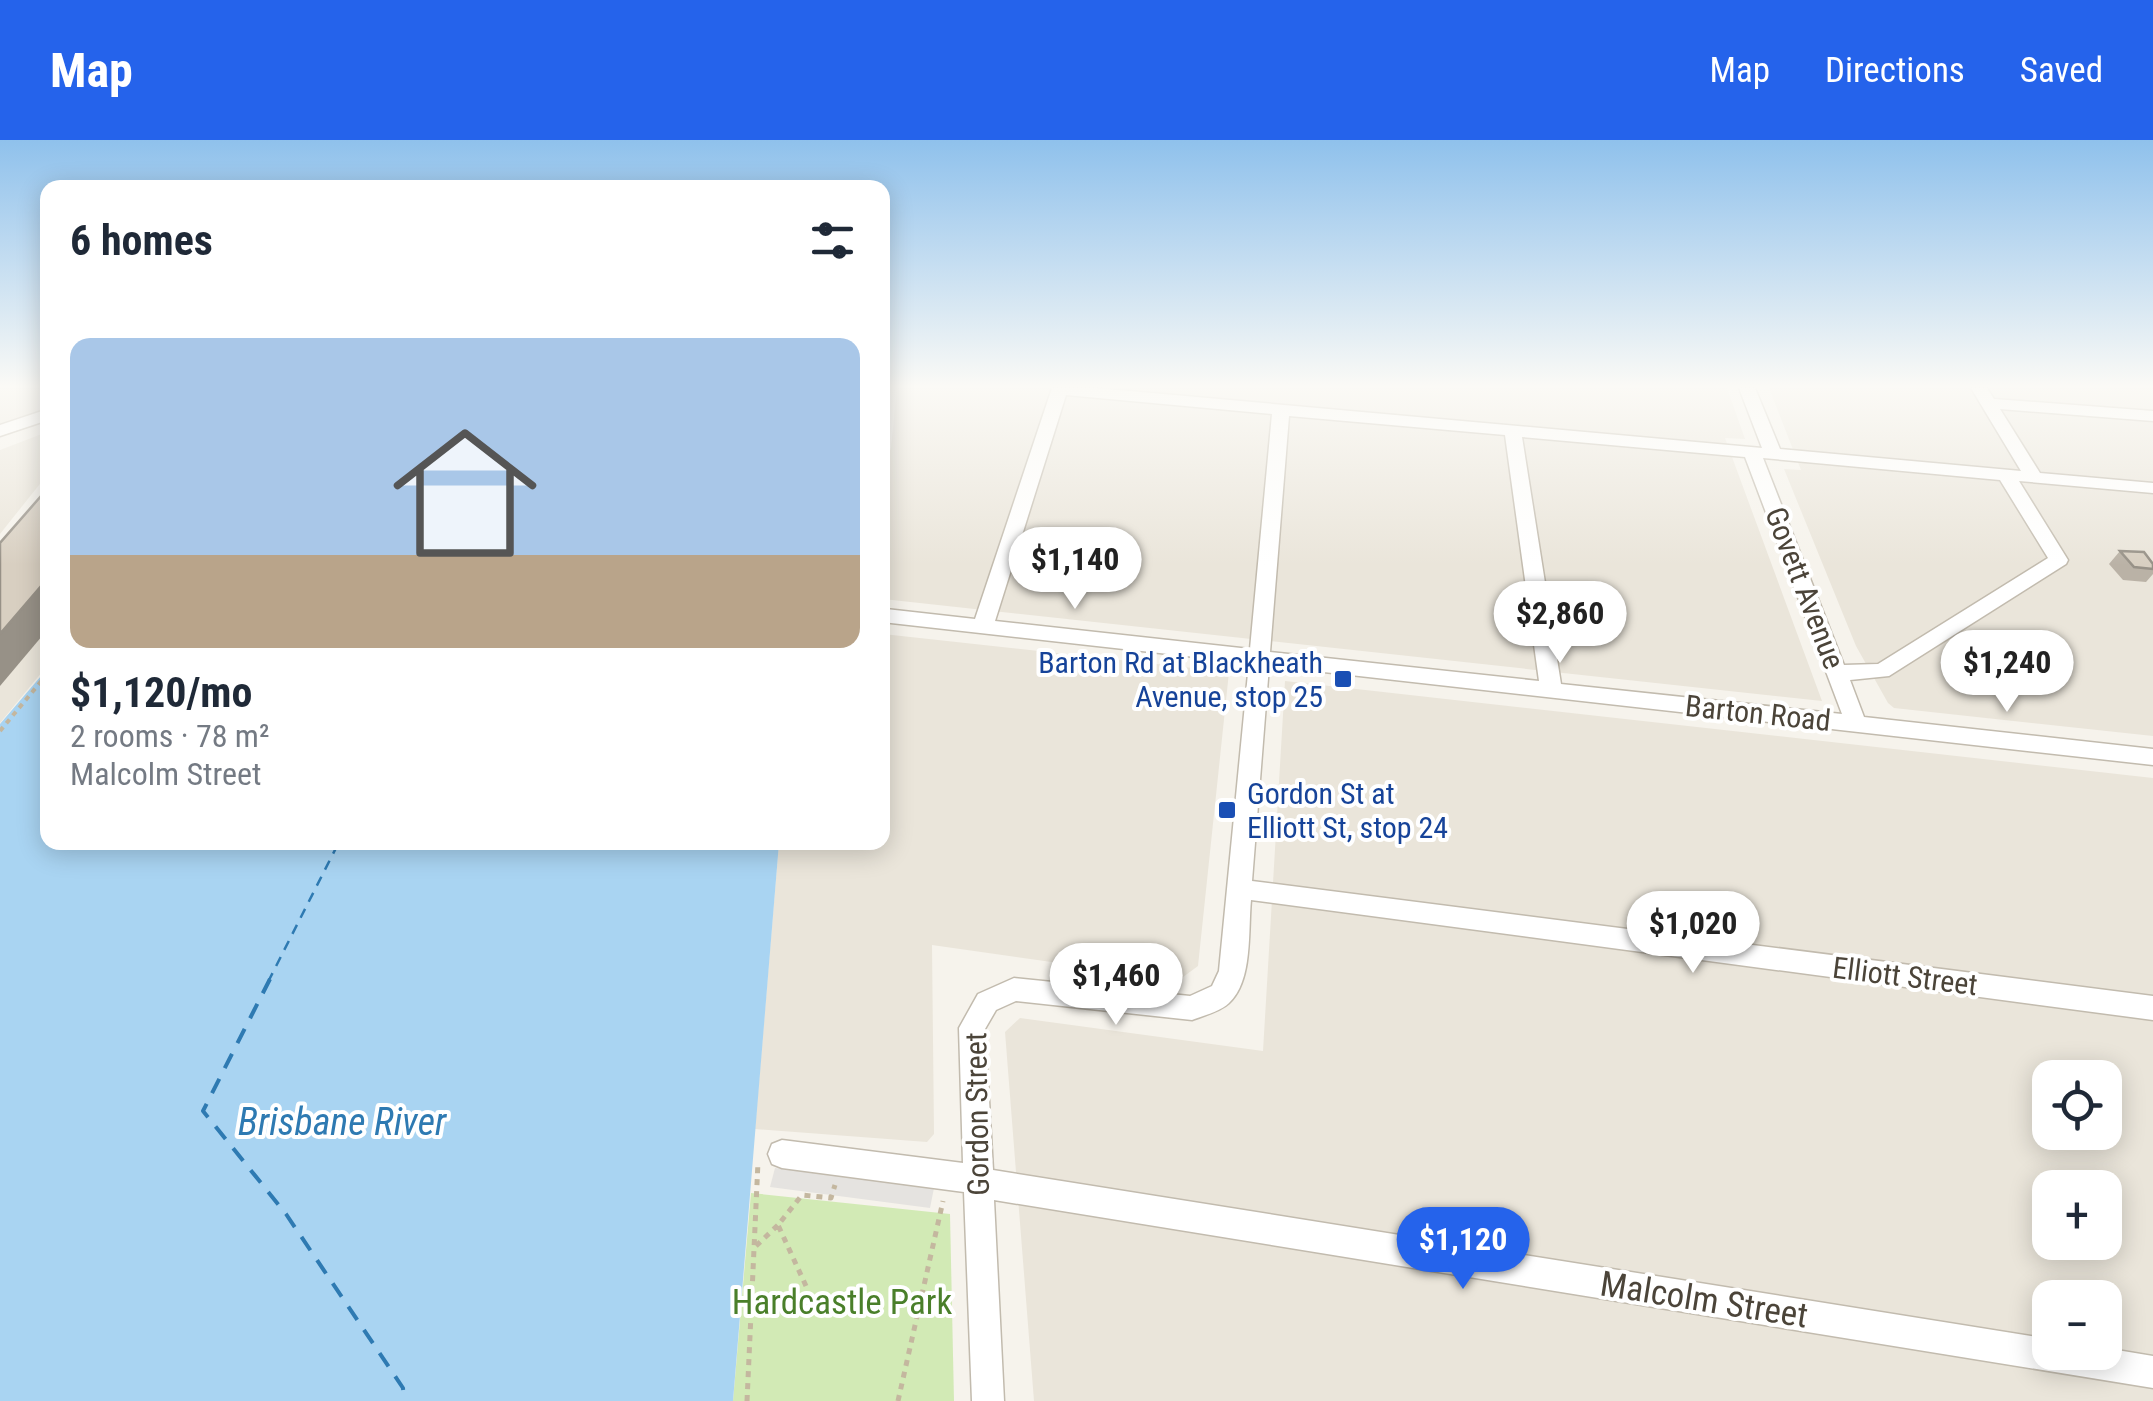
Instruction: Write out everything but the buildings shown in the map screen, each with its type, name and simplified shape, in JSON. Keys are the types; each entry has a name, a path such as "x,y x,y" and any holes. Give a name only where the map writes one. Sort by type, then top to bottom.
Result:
{"street":[{"path":"983,626 1041,447"},
{"name":"Gordon Street","path":"988,1401 971,1037 976,1018 988,1002 1024,988 1192,1008 1212,1002 1222,994 1232,972 1278,447"},
{"path":"1516,447 1551,690"},
{"path":"1693,447 2153,488"},
{"name":"Govett Avenue","path":"1761,447 1856,724"},
{"path":"2015,447 2034,477"},
{"path":"1837,673 1882,671 2058,560 2006,475"},
{"name":"Barton Road","path":"890,616 2153,757"},
{"name":"Elliott Street","path":"1240,889 2153,1008"},
{"name":"Malcolm Street","path":"782,1154 977,1180 2153,1372"}],"path":[{"path":"0,732 40,683"},
{"path":"748,1401 756,1163 782,1154"},
{"path":"753,1248 802,1196 832,1198 841,1161"},
{"path":"898,1401 946,1194"},
{"path":"778,1225 806,1286"}],"shaded area":[{"path":"40,447 40,484 0,534 0,450"},
{"path":"1728,447 1822,701 890,600 891,448"},
{"path":"1792,447 2153,447 2153,736 1894,708 1856,646 1784,469 1801,470"},
{"path":"40,531 40,674 0,723 0,580"},
{"path":"890,635 1229,672 1198,966 1179,980 932,945 934,1134 927,1142 755,1129 778,850 890,850"},
{"path":"1285,681 2153,778 2153,1401 1034,1401 1005,1032 1020,1018 1263,1051"},
{"path":"775,1168 934,1188 930,1208 770,1187"}],"green space":[{"name":"Hardcastle Park","path":"751,1193 950,1214 954,1401 733,1401"}],"water":[{"name":"Brisbane River","path":"40,677 40,850 778,850 733,1401 0,1401 0,724"}],"ferry route":[{"path":"268,982 335,850"},
{"path":"270,979 203,1111 286,1214 403,1388 404,1401"}],"place":[{"name":"Barton Rd at Blackheath Avenue, stop 25","path":"1343,679"},
{"name":"Gordon St at Elliott St, stop 24","path":"1227,810"}]}
